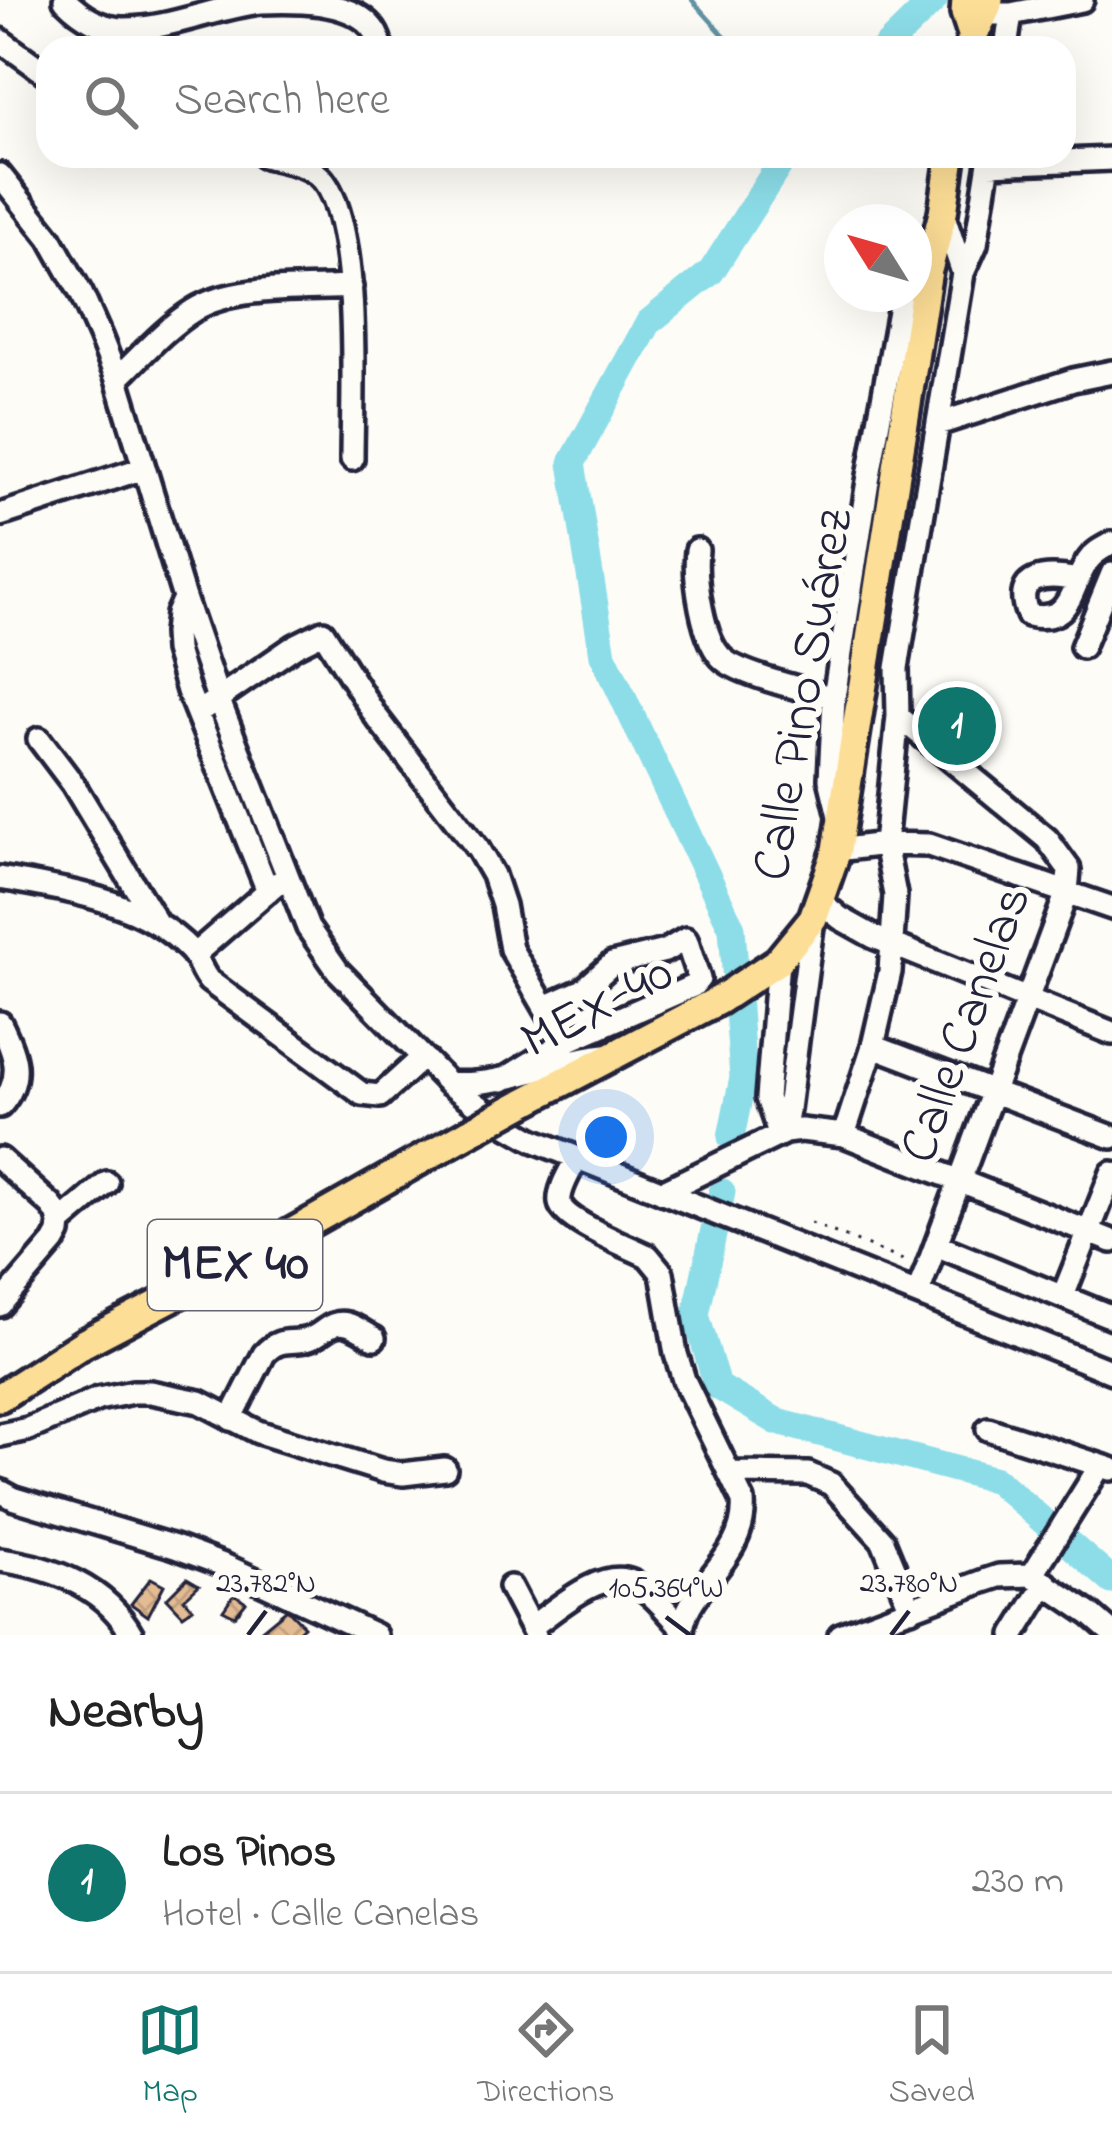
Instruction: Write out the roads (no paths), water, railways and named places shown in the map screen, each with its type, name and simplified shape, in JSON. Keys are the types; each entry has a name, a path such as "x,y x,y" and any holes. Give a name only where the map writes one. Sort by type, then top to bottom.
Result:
{"main road":[{"name":"MEX 40","path":"932,244 943,214 949,168"},
{"name":"Calle Pino Suárez","path":"778,961 817,910 839,837 917,312"},
{"name":"MEX-40","path":"0,1397 84,1343 718,1000 778,961"}],"street":[{"path":"65,0 100,25 121,28 260,2 324,4 359,14 379,36"},
{"path":"980,18 1082,0"},
{"path":"0,40 36,66"},
{"path":"1076,159 1112,159"},
{"path":"306,168 327,185 334,200 351,286 352,459"},
{"path":"844,1135 873,1046 890,972 895,895 885,844 898,716 897,668 963,273 976,244 989,168"},
{"path":"0,176 26,205 66,266 100,336 218,698 308,928 327,958 448,1083 533,1140 1112,1372"},
{"path":"943,214 963,273"},
{"path":"117,379 195,309 219,299 351,286"},
{"path":"899,312 834,698 830,779 839,837 944,849 1112,908"},
{"path":"938,424 1112,372"},
{"path":"0,515 144,468"},
{"path":"1066,578 1072,598 1060,611 1044,618 1028,615 1017,585 1038,578 1066,578 1112,543"},
{"path":"697,550 697,592 720,657 743,670 834,698"},
{"path":"1082,647 1112,574"},
{"path":"184,598 177,614 176,650 196,713 268,891"},
{"path":"196,713 323,632 375,716 485,862 503,905 511,949 566,1042"},
{"name":"Calle Canelas","path":"898,716 1047,839 1069,869 1067,892 918,1293"},
{"path":"38,739 73,784 160,927"},
{"path":"226,788 249,777"},
{"path":"195,954 286,875"},
{"path":"0,878 96,898 160,927 195,954 209,981 362,1094 380,1096 422,1058"},
{"path":"785,1132 817,910 1112,1033"},
{"path":"503,1080 566,1042 693,986 699,979 686,939 665,951 612,964 584,990 545,1007"},
{"path":"778,961 767,1098 777,1127 785,1132"},
{"path":"0,1022 16,1084 0,1106"},
{"path":"873,1046 1112,1137"},
{"path":"448,1083 503,1080 612,1055"},
{"path":"662,1192 785,1132 814,1131 844,1135 1112,1241"},
{"path":"510,1587 533,1631 593,1585 619,1579 645,1591 682,1631 689,1609 740,1534 744,1519 731,1473 685,1380 657,1264 572,1218 561,1206 560,1197 577,1158"},
{"path":"0,1159 51,1205 60,1223"},
{"path":"1063,1296 1112,1173"},
{"path":"0,1305 54,1242 60,1223 106,1183"},
{"path":"936,1245 1112,1317"},
{"path":"231,1419 272,1346 307,1340 339,1323 374,1338"},
{"path":"0,1435 133,1392 185,1397 258,1432 383,1471 403,1474 445,1469"},
{"path":"988,1430 1106,1468 1066,1522 1014,1635"},
{"path":"731,1473 798,1472 831,1484 883,1541 911,1609"},
{"path":"0,1491 175,1546 375,1635"},
{"path":"0,1560 68,1578 111,1605 131,1635"},
{"path":"840,1635 999,1576 1040,1572 1112,1633"}],"waterway":[{"path":"692,0 724,36"},
{"path":"897,36 934,0"},
{"path":"731,1137 743,1078 732,928 603,655 572,463 649,322 711,272 777,168"},
{"path":"722,1192 696,1315 717,1386 778,1422 996,1480 1112,1581"}],"place":[{"name":"Los Pinos","path":"957,726"}]}
